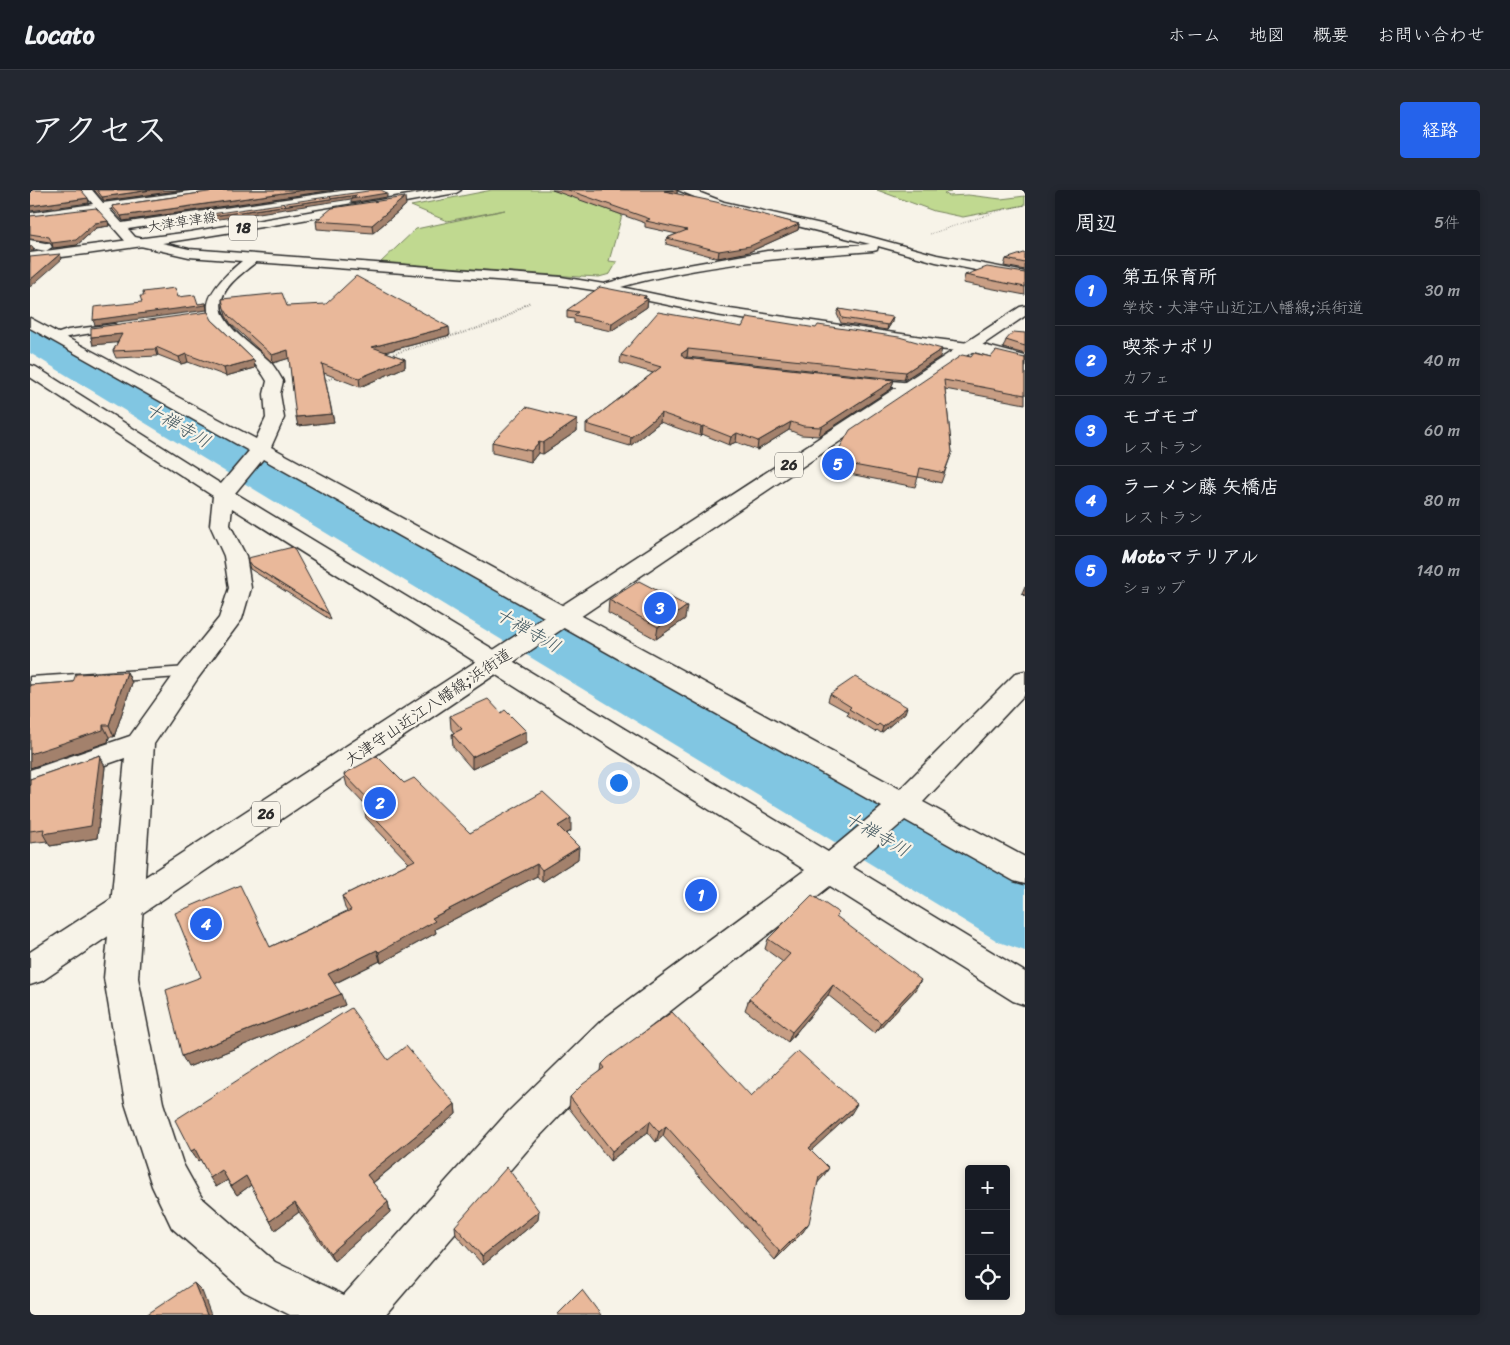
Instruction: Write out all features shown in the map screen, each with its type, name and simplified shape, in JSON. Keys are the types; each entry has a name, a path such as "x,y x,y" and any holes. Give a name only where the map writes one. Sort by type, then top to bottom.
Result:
{"street":[{"path":"81,190 137,242 189,253 561,281 606,288 716,311 936,344 972,347 1025,361"},
{"path":"30,216 221,190"},
{"path":"312,190 323,197"},
{"path":"119,227 368,190"},
{"name":"大津草津線","path":"30,252 137,242 426,190"},
{"name":"大津草津線","path":"30,257 299,219 456,190"},
{"path":"683,190 720,204 936,258 1025,276"},
{"path":"30,244 46,247"},
{"path":"606,288 643,277 767,256 890,245"},
{"path":"253,258 222,287 211,314 223,328 266,368 275,381 273,389 275,418 259,452 225,491 220,525 235,556 240,588 230,619 189,672 140,743 121,978 144,1103 166,1172 187,1213 260,1277 337,1315"},
{"name":"大津守山近江八幡線;浜街道","path":"30,970 972,347 1025,310"},
{"path":"30,322 259,452 899,808 1025,872"},
{"path":"30,370 834,865 1025,990"},
{"path":"356,1315 522,1126 614,1032 834,865 899,808 1025,679"},
{"path":"30,781 140,743"}],"lane":[{"path":"55,336 68,332 127,325"},
{"path":"859,381 912,386"},
{"path":"30,682 189,672"}],"path":[{"path":"890,245 998,211 1025,205"},
{"path":"382,357 498,322 535,300"},
{"path":"273,389 300,384 315,384 344,373"}],"green space":[{"path":"492,190 556,190 622,215 609,261 617,262 610,274 599,277 580,277 381,262 416,229 505,210 447,221 411,206"},
{"path":"877,190 945,190 951,192 944,193 949,196 968,195 1001,199 1025,196 1025,205 963,217 934,211"}],"building":[{"path":"30,190 81,190 88,198 30,206"},
{"path":"97,190 151,190 102,197"},
{"path":"221,190 304,190 121,216 112,206"},
{"path":"381,190 387,193 351,199 357,195 192,219 191,217 368,191"},
{"path":"568,190 673,190 664,191 716,202 799,224 750,246 719,251 667,238 687,230 646,221 650,219"},
{"path":"405,197 372,225 316,221 332,208"},
{"path":"96,208 108,221 95,223 76,240 52,243 49,237 30,234 30,216"},
{"path":"1024,253 1025,263 1006,259"},
{"path":"60,254 30,280 30,257"},
{"path":"987,267 1025,273 1025,287 965,275"},
{"path":"356,276 449,327 372,347 405,359 359,378 322,364 332,414 296,417 288,350 272,355 229,316 224,308 222,299 282,293 287,306 326,304"},
{"path":"600,287 646,296 643,298 648,299 612,323 574,315 578,312 567,310"},
{"path":"175,288 178,297 195,295 198,304 206,303 206,305 93,320 94,307 142,302 140,296 144,296 143,292"},
{"path":"839,309 893,317 888,325 842,318"},
{"path":"208,312 212,320 254,360 224,368 186,354 179,357 156,347 155,349 113,351 122,334 91,337 91,328"},
{"path":"658,312 742,327 747,317 816,328 818,325 899,337 942,349 906,372 688,349 681,354 684,358 894,380 821,427 803,426 791,422 758,441 737,433 731,437 661,413 631,437 586,424 661,367 621,355"},
{"path":"1013,332 1025,333 1025,346 1006,340"},
{"path":"996,351 1025,358 1025,395 944,380 952,452 944,473 920,468 918,477 832,461 850,430 962,355 971,357 974,353 991,357"},
{"path":"526,407 577,420 543,443 539,442 531,451 492,442"},
{"path":"293,547 329,614 248,563 248,558"},
{"path":"639,581 687,606 658,627 609,600"},
{"path":"127,672 109,725 103,725 103,730 30,754 30,685 73,682 76,674"},
{"path":"855,677 907,707 883,727 879,724 877,726 849,709 851,707 830,694"},
{"path":"488,699 501,713 505,710 526,731 472,757 452,734 462,729 450,716"},
{"path":"100,755 91,826 43,834 44,829 30,831 30,779"},
{"path":"377,756 404,783 414,778 470,833 543,792 571,818 558,826 579,847 542,870 537,864 432,918 435,921 379,952 377,950 328,974 341,994 182,1056 166,990 201,977 175,913 240,885 270,947 351,910 342,896 415,860 364,806 371,802 344,774"},
{"path":"812,895 839,913 836,916 921,980 881,1023 833,985 792,1032 749,999 790,954 768,939"},
{"path":"351,1008 388,1060 406,1046 455,1104 367,1175 388,1202 330,1253 295,1203 270,1221 246,1176 231,1186 222,1170 210,1178 195,1149 191,1151 175,1120"},
{"path":"672,1012 751,1096 798,1051 857,1104 809,1148 829,1168 819,1177 809,1223 780,1252 666,1126 659,1132 650,1121 612,1151 570,1097 583,1084 605,1068 602,1064 608,1058"},
{"path":"507,1167 539,1211 482,1256 455,1226"},
{"path":"194,1283 207,1315 146,1315"},
{"path":"582,1290 601,1315 557,1315"}],"waterway":[{"name":"十禅寺川","path":"30,339 468,597 1025,920"}],"place":[{"name":"Motoマテリアル","path":"838,464"},
{"name":"モゴモゴ","path":"660,608"},
{"name":"喫茶ナポリ","path":"380,803"},
{"name":"第五保育所","path":"701,895"},
{"name":"ラーメン藤 矢橋店","path":"206,924"}]}
